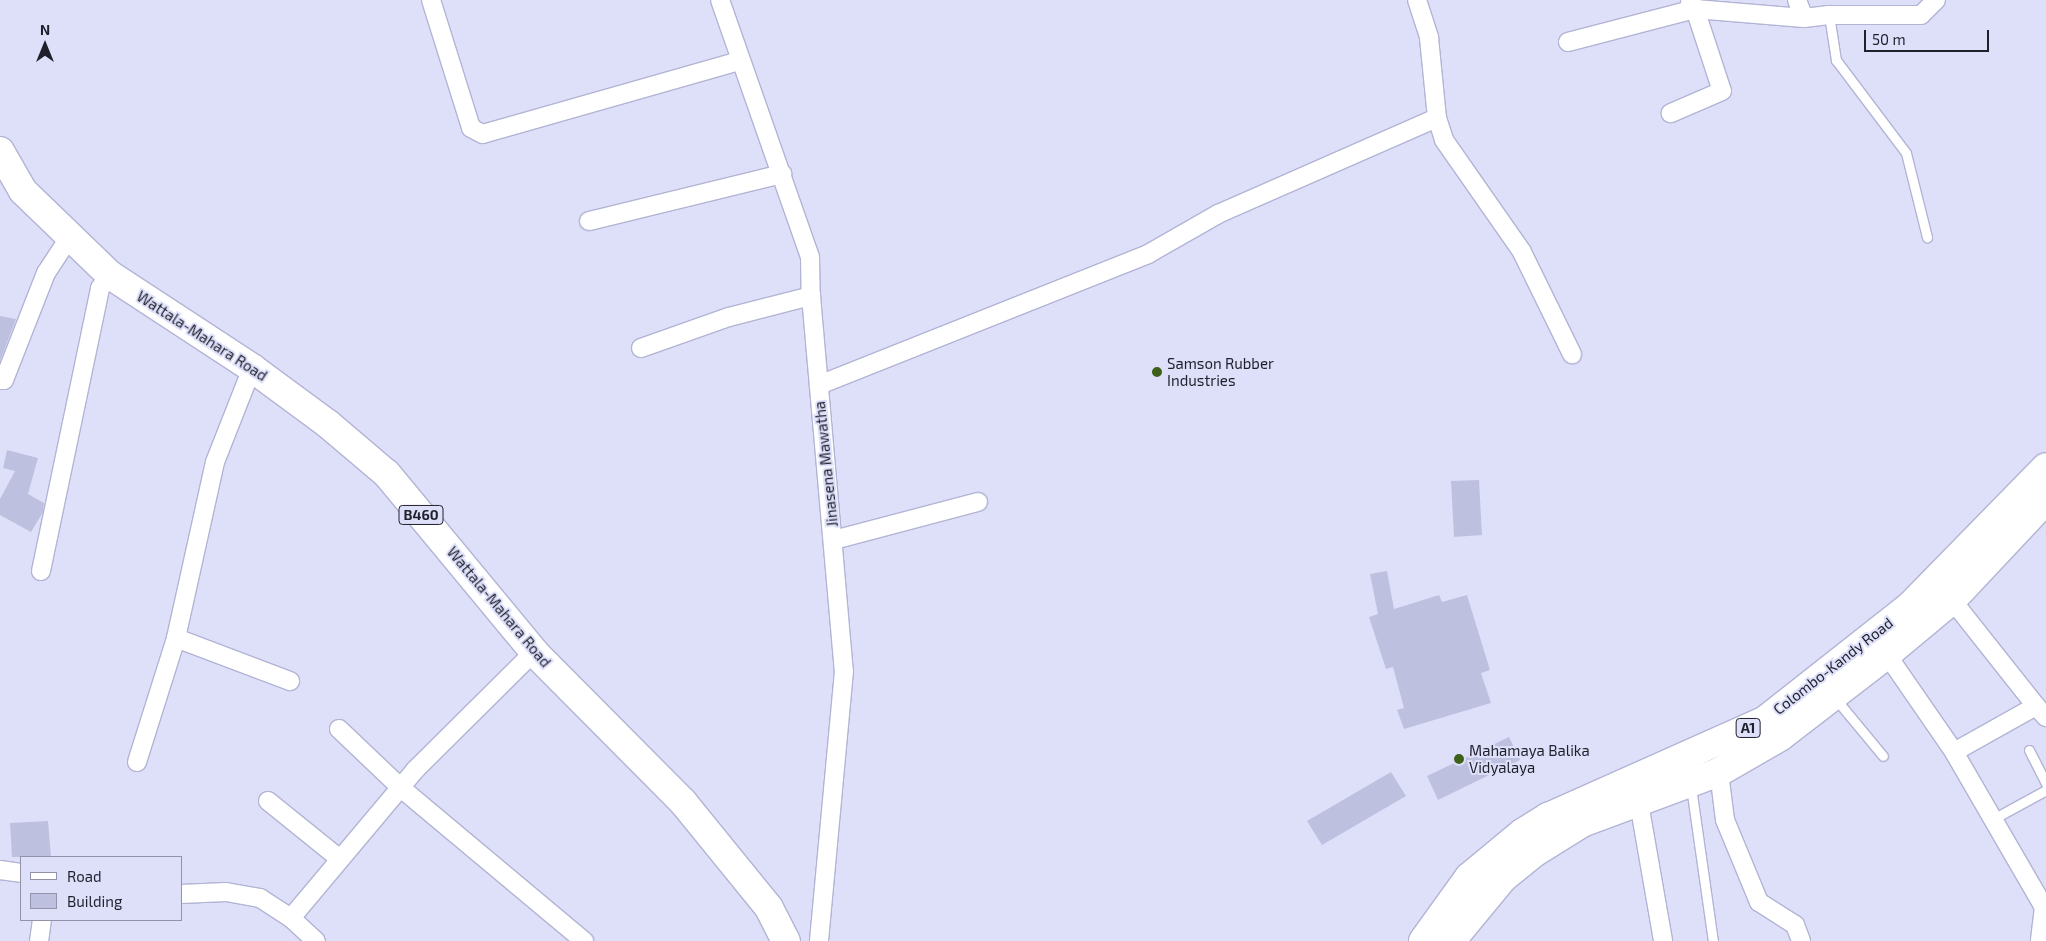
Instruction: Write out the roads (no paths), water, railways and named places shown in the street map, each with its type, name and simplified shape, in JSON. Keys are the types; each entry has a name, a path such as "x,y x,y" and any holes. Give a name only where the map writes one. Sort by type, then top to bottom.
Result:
{"main road":[{"name":"Wattala-Mahara Road","path":"5,168 22,191 69,238 110,275 252,368 328,424 387,474 534,652 683,802 769,908 786,941"},
{"name":"Colombo-Kandy Road","path":"1461,936 1503,878 1534,852 1582,823 1719,772 1780,737 1834,696 1880,645 1910,606 2046,467"},
{"name":"Colombo-Kandy Road","path":"1424,941 1469,877 1522,833 1548,817 1764,721 1952,600 2046,500"}],"street":[{"path":"431,0 471,128 483,134 740,61"},
{"name":"Jinasena Mawatha","path":"720,0 810,257 818,384 834,540 844,671 819,941"},
{"path":"1417,0 1429,38 1437,118 1444,140 1522,252 1572,354"},
{"path":"1796,0 1804,18"},
{"path":"1568,42 1692,5 1804,18 1830,15 1921,15 1936,0"},
{"path":"1671,112 1722,91 1692,5"},
{"path":"818,384 1148,254 1218,214 1437,118"},
{"path":"589,221 782,174"},
{"path":"0,380 4,380 46,273 69,238"},
{"path":"41,571 100,288 110,275"},
{"path":"641,348 729,317 811,296"},
{"path":"137,762 176,638 215,462 252,368"},
{"path":"834,540 978,502"},
{"path":"1952,600 2041,712 1954,752"},
{"path":"176,638 290,681"},
{"path":"1880,645 1954,752 2045,907 2040,941"},
{"path":"291,918 415,770 534,652"},
{"path":"339,729 400,788 584,941"},
{"path":"1719,772 1725,820 1759,902 1795,925 1801,941"},
{"path":"268,801 340,860"},
{"path":"1638,803 1663,941"},
{"path":"0,870 20,873"},
{"path":"182,894 226,892 260,898 291,918 316,941"},
{"path":"39,941 42,921"}],"lane":[{"path":"1830,15 1836,60 1906,152 1926,237"},
{"path":"1834,696 1883,756"},
{"path":"2029,750 2046,784"},
{"path":"1690,784 1713,941"},
{"path":"1993,819 2046,790"}],"place":[{"name":"Samson Rubber Industries","path":"1157,372"},
{"name":"Mahamaya Balika Vidyalaya","path":"1459,759"}]}
